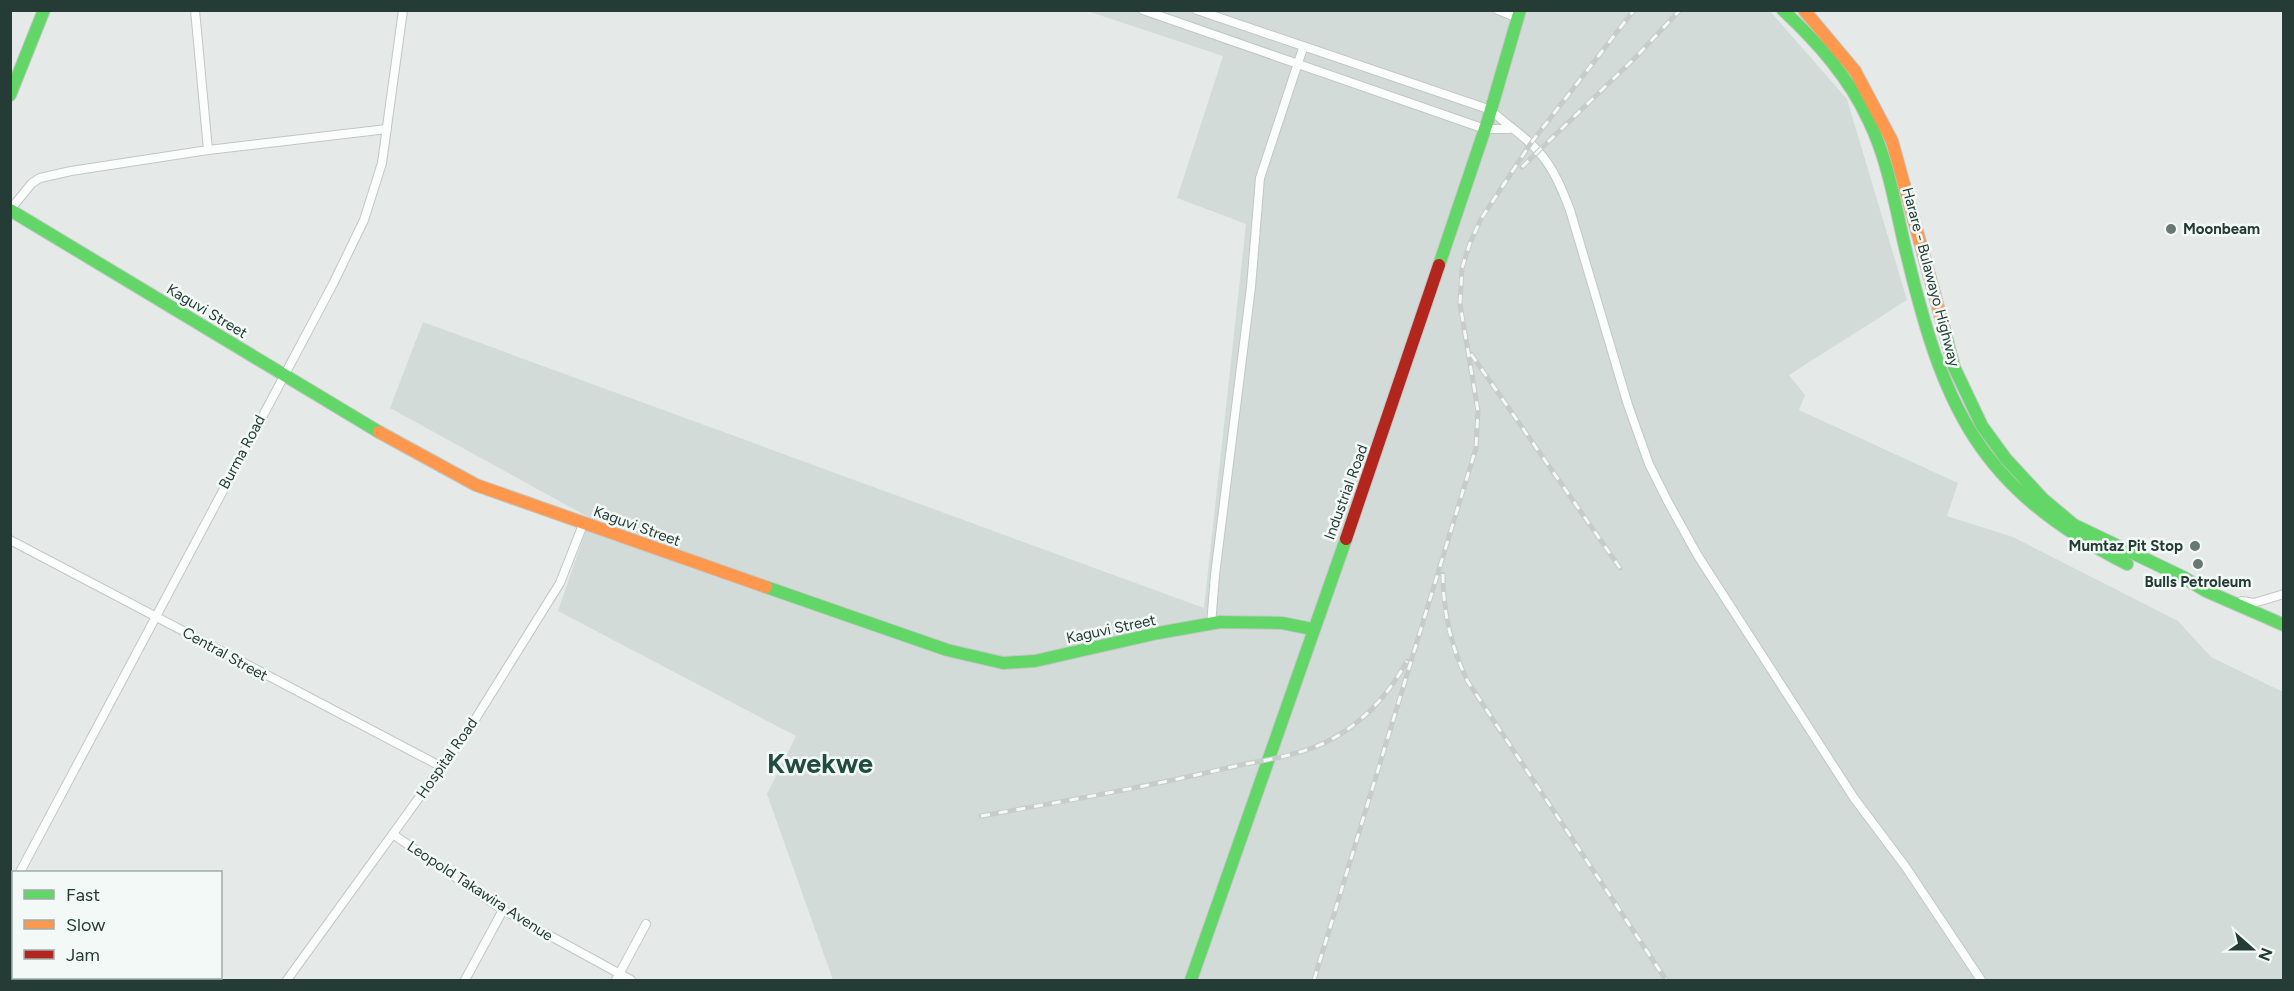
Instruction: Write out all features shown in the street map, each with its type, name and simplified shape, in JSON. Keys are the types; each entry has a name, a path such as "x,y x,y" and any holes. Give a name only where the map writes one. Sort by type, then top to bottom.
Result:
{"main road":[{"path":"10,95 44,10"},
{"name":"Harare - Bulawayo Highway","path":"1783,10 1826,51 1870,123 1885,163 1934,357 1949,394 1982,450 2019,493 2070,535 2155,576 2180,586 2206,591"},
{"name":"Harare - Bulawayo Highway","path":"1804,10 1855,68 1878,108 1892,141 1954,367 1982,426 2017,473 2043,500 2074,525 2128,553 2183,576 2206,591 2283,625"},
{"name":"Industrial Road","path":"1191,981 1312,629 1374,460 1485,129 1519,14"},
{"name":"Kaguvi Street","path":"10,210 283,375 476,485 884,630 994,662 1018,663 1211,625 1265,620 1288,622 1312,629"}],"street":[{"path":"195,10 208,150"},
{"name":"Burma Road","path":"21,871 333,284 364,220 382,163 403,10"},
{"path":"1143,10 1485,129 1509,129"},
{"path":"1190,27 1196,10 1491,110 1509,129 1540,152 1562,190 1588,264 1637,431 1649,464 1680,525 1854,798 1905,866 1981,981"},
{"path":"1498,10 1519,14"},
{"path":"1211,625 1215,575 1251,287 1260,178 1303,48"},
{"path":"10,210 24,191 40,178 71,171 208,150 387,129"},
{"name":"Hospital Road","path":"287,981 471,726 560,583 584,522"},
{"name":"Central Street","path":"10,540 440,766"},
{"path":"2221,598 2254,603 2283,594"},
{"name":"Leopold Takawira Avenue","path":"394,835 503,910 617,977 631,981"},
{"path":"465,981 503,910"},
{"path":"617,977 646,924"}],"shaded area":[{"name":"Kwekwe","path":"1087,11 1770,11 1847,99 1907,300 1789,375 1805,395 1799,410 1958,483 1947,516 2013,537 2178,621 2211,657 2283,692 2283,980 833,980 767,794 796,736 558,611 590,518 390,408 423,322 1204,608 1246,224 1177,198 1223,56"}],"railway":[{"path":"1314,980 1476,448 1478,411 1460,304 1462,268 1470,243 1481,219 1531,143 1634,10"},
{"path":"1522,167 1636,57 1680,10"},
{"path":"1471,354 1620,568"},
{"path":"1443,574 1449,630 1468,682 1666,980"},
{"path":"981,816 1172,780 1303,751 1337,736 1361,719 1382,698 1407,661"}],"traffic: fast":[{"path":"10,95 44,10"},
{"path":"1439,265 1488,120 1520,10"},
{"path":"1783,10 1842,75 1861,105 1876,136 1934,353 1952,397 1974,436 2000,472 2034,504 2076,535 2127,564"},
{"path":"10,210 379,432"},
{"path":"1943,325 1954,367 1982,426 2006,459 2043,499 2074,525 2183,577 2206,591 2284,625"},
{"path":"1191,980 1346,539"},
{"path":"766,587 947,650 1003,663 1035,661 1158,633 1220,622 1282,623 1312,629"}],"traffic: slow":[{"path":"1804,10 1855,71 1892,141 1943,325"},
{"path":"379,432 476,485 766,587"}],"traffic: jam":[{"path":"1346,539 1439,265"}],"place":[{"name":"Moonbeam","path":"2171,229"},
{"name":"Mumtaz Pit Stop","path":"2195,546"},
{"name":"Bulls Petroleum","path":"2198,564"}],"district":[{"name":"Kwekwe","path":"820,764"}]}
